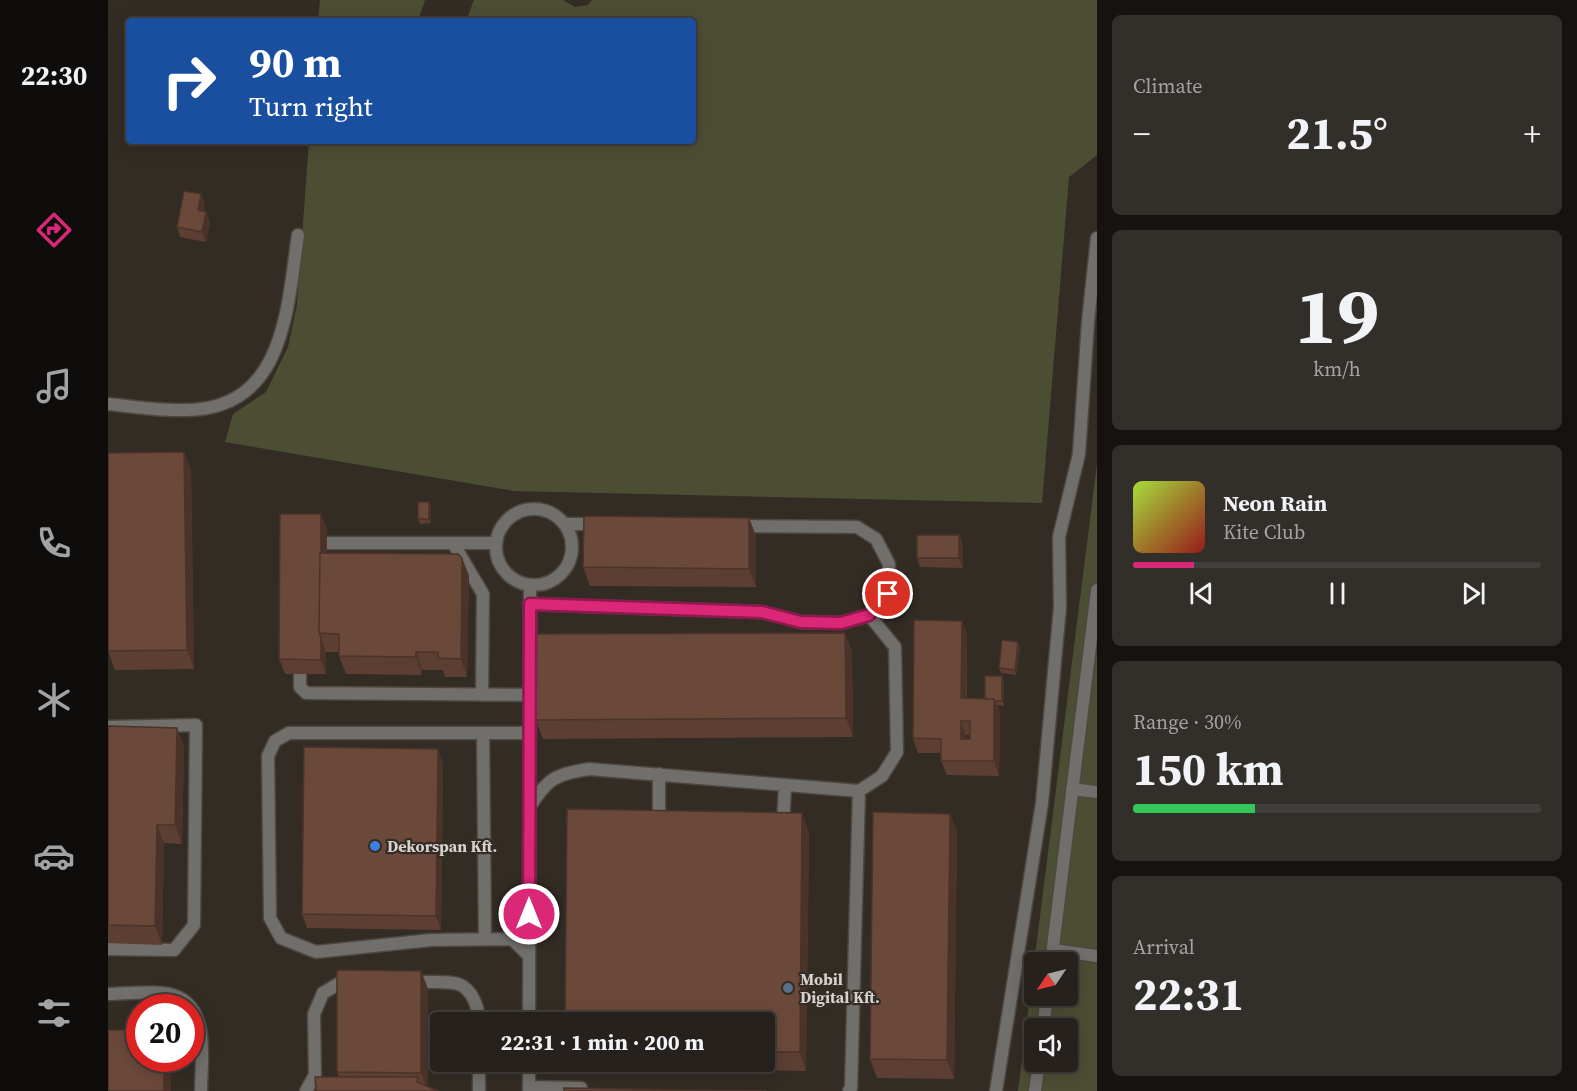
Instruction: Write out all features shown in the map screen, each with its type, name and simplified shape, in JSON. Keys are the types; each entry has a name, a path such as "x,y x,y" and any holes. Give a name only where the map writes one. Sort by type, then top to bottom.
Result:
{"street":[{"path":"108,404 187,411 224,404 250,389 262,376 279,341 298,235"},
{"path":"996,1091 1042,803 1060,607 1059,537 1079,454 1088,322 1097,238"},
{"path":"530,509 543,510 555,515 570,535 572,548 567,566 554,580 542,585 530,585 518,582 504,571 496,555 496,543 499,531 507,520 518,512 530,509"},
{"path":"564,524 611,524"},
{"path":"530,604 762,612 801,622 841,623 869,615 888,594 889,564 876,539 858,527 728,525"},
{"path":"300,549 305,543 414,548 453,543 496,543"},
{"path":"453,543 483,594 482,695"},
{"path":"529,1012 530,585"},
{"path":"1097,590 1053,950 1097,956"},
{"path":"529,808 542,787 563,773 589,769 859,791 882,776 897,752 895,647 869,615"},
{"path":"300,640 300,687 306,693 529,695"},
{"path":"108,727 196,725 194,925 174,950 108,949"},
{"path":"529,733 289,733 275,741 268,756 270,918 280,938 316,952 431,940 512,939 529,956"},
{"path":"483,733 485,939"},
{"path":"659,774 659,829"},
{"path":"783,831 785,785"},
{"path":"1072,789 1097,792"},
{"path":"849,1091 851,1088 859,791"},
{"path":"306,1091 315,1075 314,1014 323,993 345,980 368,981"},
{"path":"401,982 457,984 469,992 479,1012"},
{"path":"108,994 161,994 177,996 188,1004 198,1017 201,1041 201,1091"},
{"path":"479,1072 479,1091"},
{"path":"529,1072 529,1089 589,1088"},
{"path":"1035,1091 1038,1072"}],"green space":[{"path":"320,0 425,0 419,18 318,18"},
{"path":"474,0 563,0 575,7 588,5 592,0 1097,0 1097,155 1069,177 1042,503 514,491 225,442 233,414 266,392 288,347 297,305 309,144 696,144 696,18 467,18"},
{"path":"1097,464 1097,1091 1018,1091 1024,1043 1024,1072 1078,1072 1078,1018 1027,1018 1029,1006 1078,1006 1078,952 1036,952"}],"building":[{"path":"184,191 201,194 198,210 206,212 202,232 177,227"},
{"path":"184,452 187,650 108,651 108,453"},
{"path":"418,502 429,502 429,519 418,519"},
{"path":"280,514 321,514 319,633 321,660 279,659"},
{"path":"584,516 749,518 749,569 583,567"},
{"path":"917,535 959,535 959,558 917,558"},
{"path":"320,553 458,554 462,558 461,659 438,658 438,652 416,652 416,657 339,656 339,634 319,633"},
{"path":"914,620 962,621 961,698 994,699 994,761 941,761 941,739 913,738","holes":["961,721 970,721 970,739 961,739"]},
{"path":"845,633 846,718 536,720 535,634"},
{"path":"1002,640 1018,642 1015,670 999,668"},
{"path":"985,676 1002,676 1002,701 985,699"},
{"path":"108,726 177,728 175,825 157,825 155,926 108,925"},
{"name":"Dekorspan Kft.","path":"304,747 438,749 436,916 302,914"},
{"path":"567,809 802,813 800,1052 775,1052 775,1012 565,1012"},
{"path":"873,812 950,814 947,1060 870,1059"},
{"path":"337,970 421,971 421,1073 337,1072"},
{"path":"108,1030 126,1030 126,1072 164,1072 164,1091 108,1091"},
{"path":"315,1077 418,1077 417,1082 438,1091 316,1091"},
{"path":"564,1088 766,1091 564,1091"}],"place":[{"name":"Dekorspan Kft.","path":"375,846"},
{"name":"Mobil Digital Kft.","path":"788,988"}],"route":[{"path":"529,914 530,604 762,612 801,622 841,623 869,615 888,594"}]}
